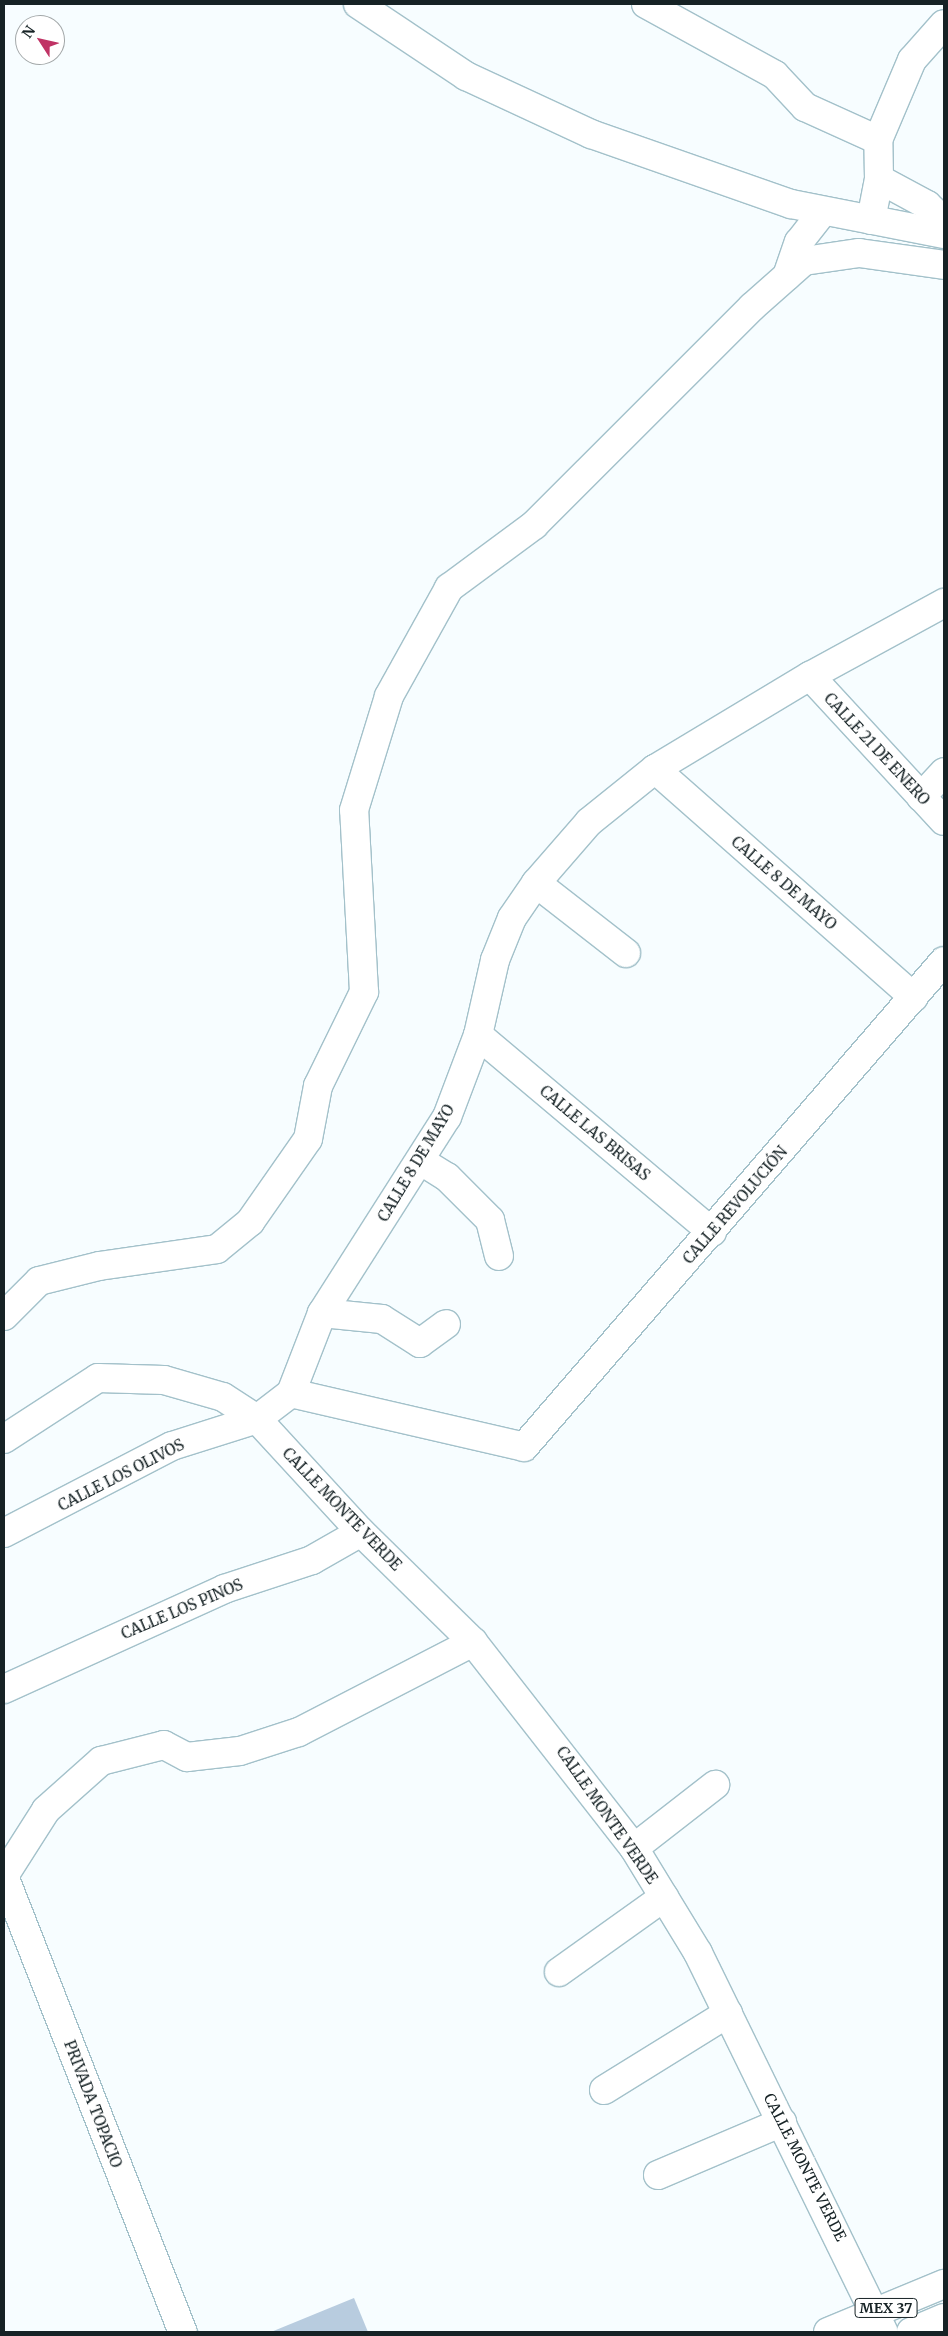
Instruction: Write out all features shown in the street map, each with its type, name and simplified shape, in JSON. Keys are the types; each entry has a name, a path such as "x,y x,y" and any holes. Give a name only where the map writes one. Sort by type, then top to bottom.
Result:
{"street":[{"path":"358,4 466,76 591,134 791,204 944,234"},
{"path":"646,4 775,75 805,107 878,140"},
{"path":"871,220 879,179 878,140 912,60 944,24"},
{"path":"879,179 927,204 944,222"},
{"path":"787,276 800,242 823,211"},
{"path":"4,1316 39,1281 99,1266 217,1250 250,1222 308,1138 318,1086 364,992 354,810 389,696 449,588 534,526 804,261 859,253 944,265"},
{"name":"CALLE 8 DE MAYO","path":"290,1393 322,1312 448,1117 478,1035 495,960 512,918 536,883 589,822 655,769 810,676 944,603"},
{"name":"CALLE 21 DE ENERO","path":"810,676 944,821"},
{"name":"CALLE 8 DE MAYO","path":"655,769 914,997"},
{"path":"921,797 944,772"},
{"path":"536,883 626,953"},
{"name":"CALLE REVOLUCIÓN","path":"290,1393 524,1448 944,962"},
{"name":"CALLE LAS BRISAS","path":"478,1035 712,1232"},
{"path":"421,1161 447,1177 490,1220 499,1256"},
{"path":"322,1312 382,1319 420,1343 446,1324"},
{"name":"CALLE MONTE VERDE","path":"4,1439 98,1378 164,1380 223,1396 257,1419 361,1532 473,1642 634,1848 664,1897 728,2013 881,2322"},
{"name":"CALLE LOS OLIVOS","path":"4,1533 172,1446 257,1419 290,1393"},
{"name":"CALLE LOS PINOS","path":"4,1689 224,1589 312,1560 361,1532"},
{"path":"4,1876 46,1810 101,1761 164,1745 187,1757 240,1751 290,1735 473,1642"},
{"path":"634,1848 715,1785"},
{"name":"PRIVADA TOPACIO","path":"4,1876 183,2332"},
{"path":"559,1972 664,1897"},
{"path":"604,2090 728,2013"},
{"path":"658,2175 782,2122"},
{"name":"MEX 37","path":"828,2332 881,2322 944,2284"},
{"name":"MEX 37","path":"911,2332 944,2318"}],"building":[{"path":"354,2298 368,2332 271,2332"}]}
